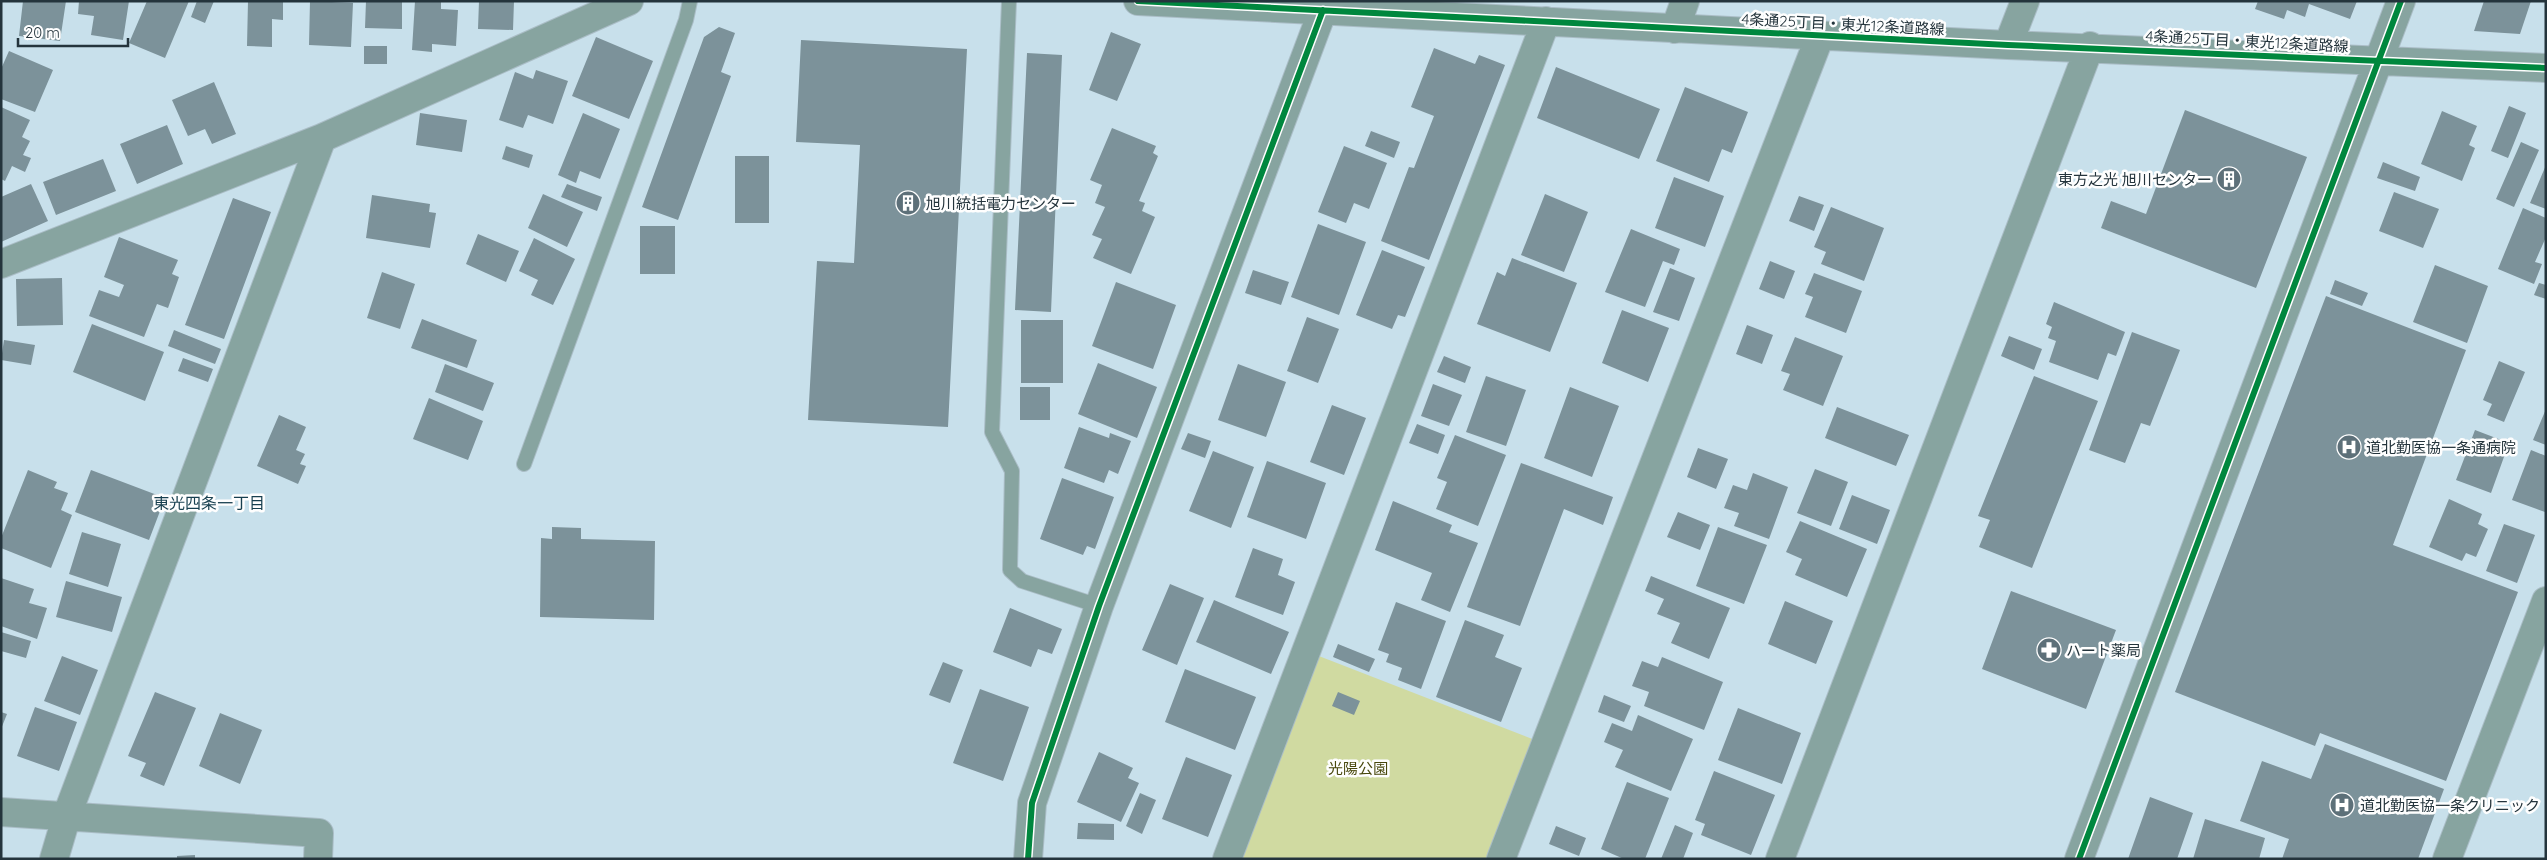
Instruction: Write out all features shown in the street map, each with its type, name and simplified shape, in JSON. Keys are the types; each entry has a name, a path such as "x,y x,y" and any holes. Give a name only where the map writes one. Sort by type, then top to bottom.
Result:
{"street":[{"path":"1,264 322,138 628,1"},
{"name":"4条通25丁目・東光12条道路線","path":"1138,1 1324,6 1546,21 1820,36 2008,45 2090,46 2546,68"},
{"path":"1675,28 1685,1"},
{"path":"2008,45 2025,1"},
{"path":"2079,859 2401,1"},
{"path":"1028,859 1032,803 1099,606 1324,6"},
{"path":"1227,859 1546,21"},
{"path":"1501,859 1820,36"},
{"path":"1780,859 2090,46"},
{"path":"54,859 67,815 322,138"},
{"path":"2447,859 2546,601"},
{"path":"1,812 319,833 318,859"}],"lane":[{"path":"524,464 686,20 690,1"},
{"path":"1009,1 992,432 1012,471 1010,570 1022,581 1099,606"}],"green space":[{"name":"光陽公園","path":"1306,651 1545,744 1501,859 1227,859"}],"building":[{"path":"23,1 66,1 60,41 19,36"},
{"path":"79,1 129,1 123,40 91,35 94,16 78,14"},
{"path":"147,1 189,1 165,58 129,43"},
{"path":"197,1 214,1 205,23 191,17"},
{"path":"248,1 283,1 283,20 272,19 272,47 247,46"},
{"path":"310,1 353,3 351,47 309,45"},
{"path":"366,1 402,1 402,29 365,28"},
{"path":"415,1 441,1 441,9 458,10 456,46 432,44 432,52 412,50"},
{"path":"479,1 514,1 513,30 478,29"},
{"path":"2258,1 2357,1 2350,19 2309,4 2305,17 2287,10 2284,19 2255,9"},
{"path":"2484,1 2531,1 2520,34 2474,31"},
{"path":"719,27 735,33 721,72 731,76 678,220 642,207 704,37"},
{"path":"1111,32 1141,44 1117,101 1089,90"},
{"path":"596,37 653,61 629,119 572,96"},
{"name":"旭川統括電力センター","path":"801,40 967,49 948,427 808,420 817,261 854,263 860,145 796,142"},
{"path":"364,46 387,46 387,64 364,64"},
{"path":"1434,48 1475,64 1479,55 1505,65 1429,260 1381,241 1409,167 1414,168 1434,116 1411,107"},
{"path":"9,51 53,70 35,112 1,99 1,69"},
{"path":"1027,53 1062,55 1051,312 1015,310"},
{"path":"1556,67 1660,109 1639,159 1537,118"},
{"path":"536,70 568,81 553,124 528,115 523,128 499,120 515,72 533,79"},
{"path":"214,82 236,134 212,144 205,129 188,136 172,100"},
{"path":"1685,87 1748,112 1732,153 1722,149 1709,182 1656,161"},
{"path":"2509,106 2526,113 2508,158 2491,151"},
{"path":"1,107 30,120 22,137 30,141 23,155 31,158 25,172 12,166 5,181 1,179"},
{"name":"東方之光 旭川センター","path":"2185,110 2307,157 2256,288 2101,228 2111,201 2146,214"},
{"path":"2442,111 2477,126 2469,145 2475,148 2462,181 2421,164"},
{"path":"420,113 467,120 462,152 416,145"},
{"path":"583,113 620,129 600,179 580,171 576,183 558,175"},
{"path":"167,125 183,164 137,184 120,144"},
{"path":"1112,128 1156,146 1153,153 1158,156 1139,201 1145,203 1142,211 1155,217 1131,274 1093,258 1102,239 1092,235 1105,207 1095,203 1102,185 1090,180"},
{"path":"1371,131 1400,142 1394,158 1365,146"},
{"path":"2521,142 2539,150 2514,207 2496,199"},
{"path":"506,146 533,155 529,168 502,159"},
{"path":"1344,146 1387,163 1369,209 1354,203 1346,223 1318,212"},
{"path":"735,156 769,156 769,223 735,223"},
{"path":"103,159 116,191 56,215 43,182"},
{"path":"2383,162 2420,177 2415,191 2377,178"},
{"path":"2546,165 2546,209 2530,203"},
{"path":"1674,177 1724,196 1705,247 1655,228"},
{"path":"31,184 48,221 1,242 1,197"},
{"path":"567,184 602,197 597,211 561,197"},
{"path":"2394,192 2439,209 2423,248 2379,231"},
{"path":"543,194 583,212 567,247 528,228"},
{"path":"1545,194 1588,212 1564,272 1521,255"},
{"path":"372,195 430,204 429,212 436,213 430,248 366,238"},
{"path":"1799,196 1824,205 1814,231 1789,221"},
{"path":"233,198 271,212 224,339 185,325"},
{"path":"1831,207 1884,228 1864,281 1821,264 1826,252 1814,247"},
{"path":"2523,208 2546,218 2546,237 2535,262 2542,264 2534,284 2498,269"},
{"path":"1318,224 1366,242 1339,315 1291,297"},
{"path":"640,226 675,226 675,274 640,274"},
{"path":"1631,229 1680,249 1674,265 1663,261 1645,307 1605,292"},
{"path":"478,234 519,251 506,282 466,264"},
{"path":"119,237 178,260 172,274 179,277 168,308 157,304 144,337 89,316 99,290 119,297 124,285 104,277"},
{"path":"534,238 575,259 553,305 531,295 538,280 519,271"},
{"path":"1382,250 1425,267 1405,317 1398,315 1392,329 1356,315"},
{"path":"1512,258 1577,283 1550,352 1477,324 1497,272 1505,276"},
{"path":"1770,261 1795,271 1784,299 1759,289"},
{"path":"2435,265 2488,286 2467,343 2413,322"},
{"path":"1670,268 1695,278 1679,321 1653,312"},
{"path":"1253,270 1289,282 1281,305 1245,293"},
{"path":"382,272 415,284 400,329 367,318"},
{"path":"1814,273 1862,291 1846,333 1805,317 1813,297 1805,294"},
{"path":"62,278 63,325 17,326 16,279"},
{"path":"2335,280 2368,293 2362,306 2330,294"},
{"path":"1116,282 1176,305 1153,369 1092,346"},
{"path":"2539,283 2546,285 2546,299 2534,295"},
{"name":"道北勤医協一条通病院","path":"2326,296 2466,350 2393,545 2518,592 2446,781 2320,733 2315,746 2175,692"},
{"path":"2054,302 2125,332 2116,356 2108,353 2098,380 2049,362 2056,341 2048,338 2052,327 2046,324"},
{"path":"1622,310 1669,328 1648,382 1602,363"},
{"path":"1307,317 1339,329 1318,383 1287,371"},
{"path":"422,319 477,340 467,368 411,348"},
{"path":"1021,320 1063,320 1063,383 1021,383"},
{"path":"92,324 164,352 145,401 73,372"},
{"path":"1747,325 1773,335 1762,364 1736,354"},
{"path":"174,330 221,349 215,364 168,346"},
{"path":"2132,332 2180,350 2150,426 2141,423 2125,463 2089,450"},
{"path":"2009,336 2042,349 2034,370 2001,356"},
{"path":"1795,337 1843,356 1823,406 1783,390 1790,374 1781,371"},
{"path":"4,340 35,345 31,365 1,360"},
{"path":"1444,356 1471,367 1465,383 1437,372"},
{"path":"183,358 213,369 208,382 178,371"},
{"path":"2499,361 2525,372 2504,422 2487,415 2492,404 2483,400"},
{"path":"1098,363 1157,387 1137,438 1078,414"},
{"path":"445,364 494,383 483,411 435,392"},
{"path":"1238,364 1286,382 1266,437 1218,420"},
{"path":"1486,376 1526,390 1506,446 1466,432"},
{"path":"2034,376 2098,401 2032,568 1979,547 1990,520 1978,516"},
{"path":"1433,384 1462,395 1449,426 1421,416"},
{"path":"1020,387 1050,387 1050,420 1020,420"},
{"path":"1570,387 1619,406 1592,477 1544,458"},
{"path":"429,398 483,421 468,460 413,439"},
{"path":"1332,405 1366,418 1344,475 1310,462"},
{"path":"1837,407 1909,435 1896,466 1825,438"},
{"path":"2546,409 2546,445 2533,440"},
{"path":"279,415 306,427 296,450 305,454 300,464 306,466 298,484 257,466"},
{"path":"1417,424 1445,435 1438,454 1409,443"},
{"path":"1079,427 1109,438 1110,433 1131,441 1118,474 1109,470 1104,483 1064,468"},
{"path":"2475,430 2509,443 2491,493 2456,480"},
{"path":"1188,433 1211,441 1205,458 1181,449"},
{"path":"1455,435 1506,455 1478,526 1436,509 1447,482 1437,478"},
{"path":"1698,448 1728,459 1716,489 1687,477"},
{"path":"2531,450 2546,456 2545,512 2512,500"},
{"path":"1213,451 1254,467 1231,528 1189,511"},
{"path":"1267,461 1326,483 1306,539 1247,517"},
{"path":"1521,463 1613,497 1603,525 1564,509 1520,626 1467,607"},
{"path":"1815,469 1848,482 1831,526 1797,513"},
{"path":"28,470 57,482 54,488 68,493 61,510 72,515 51,568 1,548 1,538"},
{"path":"91,470 165,498 149,540 75,512"},
{"path":"1753,473 1788,487 1769,539 1734,526 1739,513 1724,508 1733,485 1747,490"},
{"path":"1062,478 1114,497 1095,549 1087,546 1083,555 1040,539"},
{"path":"1852,495 1890,510 1877,544 1839,529"},
{"path":"2449,499 2482,514 2478,524 2488,529 2476,557 2466,553 2462,561 2429,547"},
{"path":"1393,501 1452,525 1449,532 1478,543 1450,612 1421,600 1432,573 1375,550"},
{"path":"1678,512 1710,525 1700,550 1667,537"},
{"path":"1800,521 1867,549 1847,597 1795,575 1802,559 1786,552"},
{"path":"2504,524 2535,535 2517,583 2486,571"},
{"path":"552,527 581,528 581,539 655,541 654,620 540,617 541,538 552,539"},
{"path":"1718,527 1767,545 1744,604 1696,586"},
{"path":"82,532 121,544 108,587 69,574"},
{"path":"1253,548 1283,559 1278,575 1295,582 1283,615 1235,597"},
{"path":"1651,576 1730,608 1709,659 1671,643 1680,623 1657,614 1664,599 1645,591"},
{"path":"1,578 34,589 29,603 47,608 37,639 1,626"},
{"path":"66,581 122,597 112,632 56,617"},
{"path":"1170,584 1204,598 1177,665 1142,650"},
{"name":"ハート薬局","path":"2011,591 2116,630 2086,709 1982,669"},
{"path":"1214,600 1289,632 1271,674 1196,642"},
{"path":"1785,601 1833,621 1816,664 1768,644"},
{"path":"1396,602 1446,621 1421,689 1398,680 1402,668 1386,662 1389,654 1378,650"},
{"path":"1010,608 1062,629 1052,654 1038,649 1031,667 993,652"},
{"path":"1465,620 1504,635 1495,657 1522,668 1501,722 1436,697"},
{"path":"1,632 31,641 26,658 1,651"},
{"path":"1338,644 1375,659 1369,672 1333,657"},
{"path":"62,656 98,670 80,715 44,701"},
{"path":"1662,657 1723,682 1704,730 1644,706 1649,692 1632,686 1642,661 1658,667"},
{"path":"943,662 963,670 950,703 929,695"},
{"path":"1185,669 1256,697 1235,750 1165,722"},
{"path":"980,689 1029,707 1003,781 953,763"},
{"path":"155,692 196,708 164,786 140,776 146,763 128,756"},
{"path":"1338,692 1360,701 1354,715 1332,706"},
{"path":"1604,695 1631,706 1624,722 1598,712"},
{"path":"35,707 77,722 59,771 17,756"},
{"path":"1738,708 1801,733 1782,784 1718,760"},
{"path":"1,712 7,714 1,729"},
{"path":"220,713 262,730 240,784 199,766"},
{"path":"1638,715 1693,739 1671,791 1615,767 1623,750 1604,742 1612,723 1632,731"},
{"name":"道北勤医協一条クリニック","path":"2325,744 2444,789 2418,859 2282,859 2289,839 2240,821 2262,761 2311,779"},
{"path":"1099,752 1133,768 1128,778 1139,783 1121,822 1077,802"},
{"path":"1186,757 1232,775 1208,837 1162,819"},
{"path":"1714,771 1775,795 1751,855 1701,835 1705,824 1695,820"},
{"path":"1627,782 1669,798 1645,859 1624,859 1601,849"},
{"path":"1140,793 1156,800 1142,834 1126,826"},
{"path":"2150,797 2193,813 2177,859 2128,859"},
{"path":"2205,819 2265,838 2259,859 2193,859"},
{"path":"1078,823 1114,824 1114,840 1077,839"},
{"path":"1675,825 1693,833 1683,859 1661,859"},
{"path":"1556,826 1586,838 1579,856 1549,844"},
{"path":"195,855 195,859 177,859 177,856"}],"cycle path":[{"path":"1138,1 2008,45 2546,68"},
{"path":"2079,859 2401,1"},
{"path":"1028,859 1032,803 1099,606 1323,10"}],"place":[{"name":"東方之光 旭川センター","path":"2229,179"},
{"name":"旭川統括電力センター","path":"908,203"},
{"name":"道北勤医協一条通病院","path":"2349,447"},
{"name":"ハート薬局","path":"2049,650"},
{"name":"道北勤医協一条クリニック","path":"2342,805"}],"district":[{"name":"東光四条一丁目","path":"209,503"}]}
